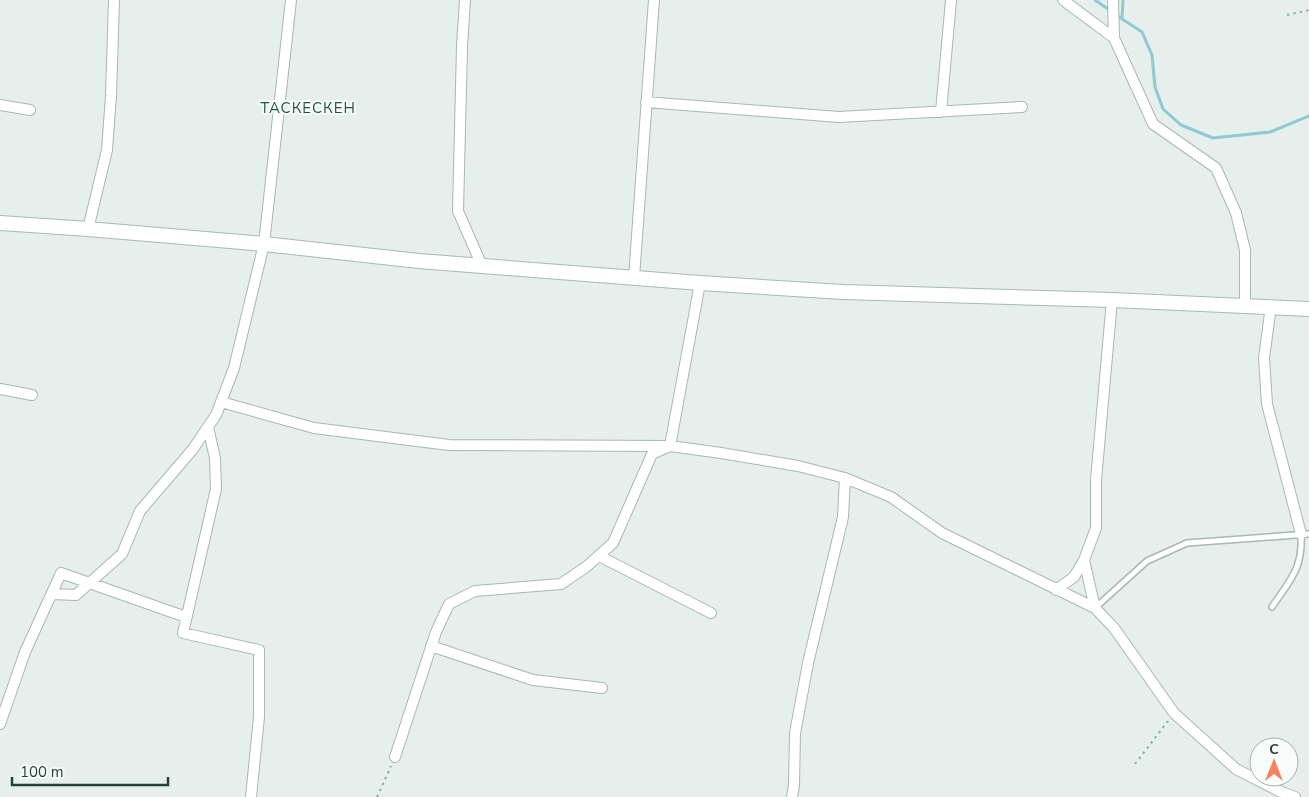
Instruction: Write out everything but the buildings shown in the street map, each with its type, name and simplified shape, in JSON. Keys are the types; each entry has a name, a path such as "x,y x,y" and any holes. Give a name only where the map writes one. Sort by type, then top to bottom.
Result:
{"main road":[{"path":"0,223 264,244 419,261 700,283 843,292 1112,300 1309,309"}],"street":[{"path":"88,229 107,150 114,0"},
{"path":"52,594 76,595 122,554 140,511 193,449 216,415 234,368 264,244 290,0"},
{"path":"465,0 458,210 482,266"},
{"path":"634,278 654,0"},
{"path":"941,112 951,0"},
{"path":"1063,0 1114,38"},
{"path":"1113,0 1114,38 1154,124 1216,168 1236,213 1245,250 1245,305"},
{"path":"646,102 840,117 1022,107"},
{"path":"0,105 30,110"},
{"path":"670,446 700,283"},
{"path":"1056,590 1074,577 1084,560 1096,528 1096,480 1112,300"},
{"path":"1271,306 1264,358 1267,404 1305,534"},
{"path":"0,389 32,396"},
{"path":"221,402 314,428 448,445 670,446 798,466 845,478 891,496 942,533 1095,608 1114,628 1174,713 1236,769 1295,797"},
{"path":"208,427 215,458 216,489 186,617 184,633 259,650 259,717 251,797"},
{"path":"395,757 431,646 448,604 475,591 561,584 586,567 613,543 652,454 670,446"},
{"path":"792,797 795,733 808,663 843,517 845,478"},
{"path":"599,556 711,613"},
{"path":"1084,560 1095,608"},
{"path":"0,724 4,698 61,573 186,617"},
{"path":"431,646 533,680 602,688"}],"lane":[{"path":"1095,608 1147,561 1187,543 1305,534 1297,570 1272,607"}],"path":[{"path":"1286,15 1309,10"},
{"path":"1135,764 1174,713"},
{"path":"377,797 395,757"}],"waterway":[{"path":"1095,0 1111,11"},
{"path":"1122,18 1123,0"},
{"path":"1116,15 1142,32 1152,55 1155,87 1163,109 1181,125 1213,138 1270,132 1309,116"}],"district":[{"name":"ТАСКЕСКЕН","path":"308,108"}]}
